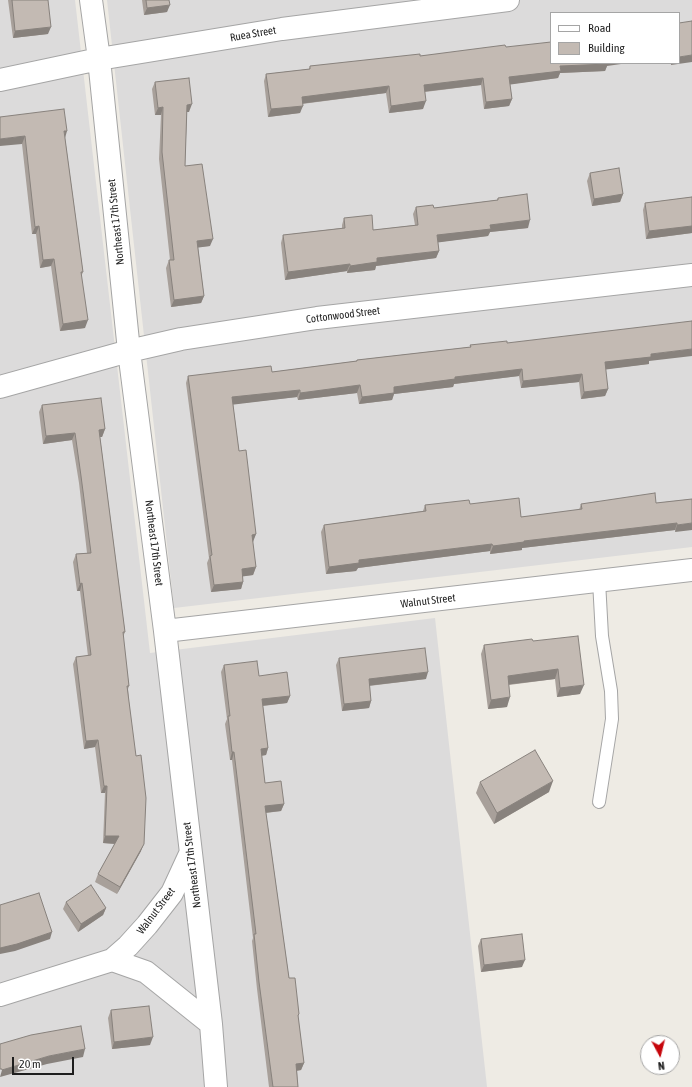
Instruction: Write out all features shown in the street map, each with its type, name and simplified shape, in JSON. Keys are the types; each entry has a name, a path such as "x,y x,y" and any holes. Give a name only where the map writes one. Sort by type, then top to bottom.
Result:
{"street":[{"name":"Northeast 17th Street","path":"91,0 99,59 129,351 165,631 211,1024 216,1087"},
{"name":"Ruea Street","path":"0,80 99,59 282,29 508,0"},
{"name":"Cottonwood Street","path":"0,387 129,351 180,339 316,318 692,275"},
{"name":"Walnut Street","path":"165,631 692,570"},
{"name":"Walnut Street","path":"0,995 112,960 128,946 147,925 172,893 190,854"},
{"path":"112,960 146,972 211,1024"}],"lane":[{"path":"599,581 602,636 611,691 612,720 599,802"}],"shaded area":[{"path":"0,0 75,0 150,653 435,618 487,1087 0,1087"},
{"path":"107,0 692,0 692,547 174,608"}],"building":[{"path":"12,0 48,0 51,27 15,31"},
{"path":"146,0 169,0 170,5 147,8"},
{"path":"692,21 692,55 680,57 680,23"},
{"path":"550,42 550,64 608,64 560,66 561,71 509,77 512,99 486,102 483,78 424,85 426,101 391,106 389,86 302,97 303,106 271,109 266,74 310,69 310,66 420,54 420,56 505,45 506,47"},
{"path":"189,78 192,104 187,105 185,166 202,164 213,239 197,241 204,296 174,300 169,260 174,260 162,152 163,107 158,108 155,82"},
{"path":"64,109 67,131 64,131 88,320 63,324 54,259 43,260 39,226 35,227 25,136 0,139 0,117"},
{"path":"619,168 623,194 594,199 590,173"},
{"path":"527,194 530,220 490,225 491,229 437,235 439,251 377,258 377,262 350,266 350,264 288,272 283,235 345,228 344,218 372,215 373,230 418,225 416,207 433,205 434,208 498,200 498,198"},
{"path":"692,197 692,226 649,231 645,203"},
{"path":"692,321 692,349 651,354 651,357 605,362 608,389 584,392 582,374 523,381 522,369 455,377 455,379 394,387 394,393 362,397 360,385 300,393 300,390 232,397 239,451 246,450 256,534 252,535 256,567 242,569 243,582 214,585 210,556 212,555 188,376 271,366 272,372 357,360 471,347 470,345 507,341 507,343"},
{"path":"101,398 105,429 99,430 125,632 123,632 129,686 127,686 136,756 141,755 146,798 144,844 120,887 98,874 119,836 105,836 107,786 104,786 98,740 86,741 76,657 91,655 82,583 80,584 76,554 91,553 75,433 46,436 42,405"},
{"path":"655,493 656,503 692,499 692,523 677,525 677,523 493,546 492,544 359,560 359,563 329,567 324,525 426,511 425,505 469,500 470,504 519,498 521,517 582,509 581,504"},
{"path":"578,636 584,685 560,688 558,669 508,676 510,697 491,700 484,645 532,639 533,641"},
{"path":"425,648 428,672 369,679 371,701 344,704 339,658"},
{"path":"257,661 259,676 287,672 290,696 262,699 268,748 261,749 265,783 281,781 284,804 265,806 289,978 295,978 304,1063 296,1064 298,1087 273,1087 259,982 254,934 256,934 234,752 232,752 228,716 230,716 224,665"},
{"path":"535,750 553,781 497,813 480,782"},
{"path":"91,885 106,908 81,924 66,902"},
{"path":"39,893 52,932 0,948 0,905"},
{"path":"522,934 525,960 484,965 481,939"},
{"path":"149,1006 153,1037 114,1042 111,1010"},
{"path":"81,1026 85,1049 49,1056 2,1070 0,1069 0,1044 31,1035"}]}
